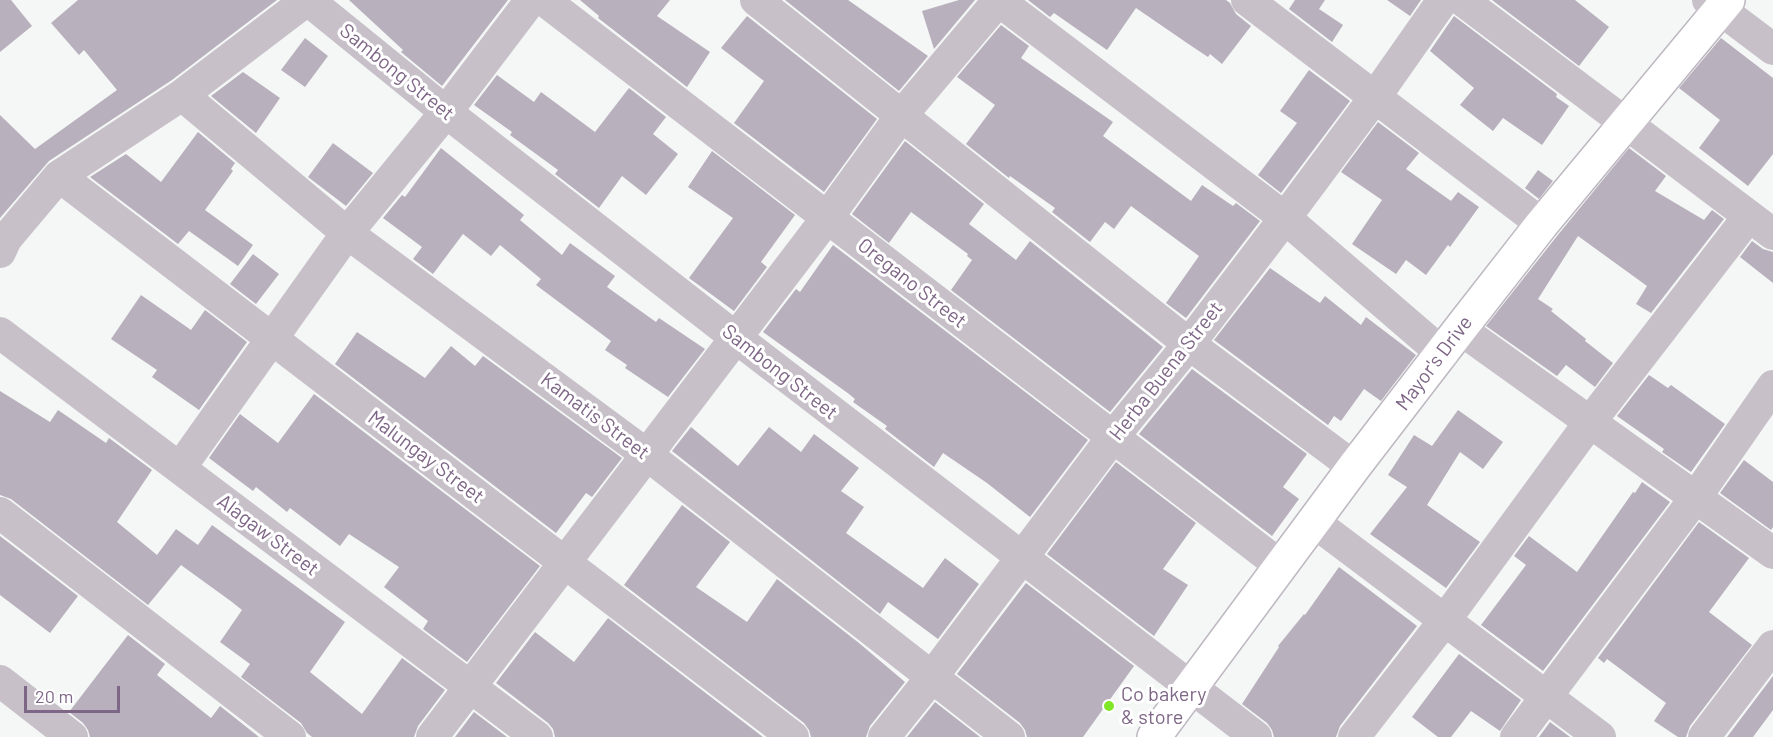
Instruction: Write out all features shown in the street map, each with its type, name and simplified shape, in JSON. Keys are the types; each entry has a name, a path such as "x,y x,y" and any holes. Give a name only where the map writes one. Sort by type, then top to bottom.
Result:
{"street":[{"path":"0,252 6,239 59,176 182,95 308,0"},
{"name":"Sambong Street","path":"308,0 446,112 735,337 1256,737"},
{"path":"180,468 347,232 446,112 531,0"},
{"name":"Oregano Street","path":"544,0 1281,566"},
{"path":"756,0 1189,344 1354,467"},
{"path":"432,737 566,563 901,116 998,0 1284,218 1452,342 1590,422 1773,553"},
{"path":"1247,0 1542,224"},
{"name":"Herba Buena Street","path":"884,737 1112,438 1189,344 1375,97 1443,0"},
{"path":"1354,737 1445,620 1590,422 1761,225 1462,0"},
{"path":"1719,3 1773,49"},
{"name":"Mayor's Drive","path":"1154,737 1354,467 1542,224 1626,123 1719,3"},
{"name":"Kamatis Street","path":"182,95 347,232 646,454 1008,737"},
{"name":"Malungay Street","path":"59,176 793,737"},
{"name":"Alagaw Street","path":"0,333 537,737"},
{"path":"1516,737 1696,497 1773,386"},
{"path":"0,513 290,737"},
{"path":"1314,522 1600,737"},
{"path":"1704,737 1773,646"},
{"path":"0,681 72,737"}],"building":[{"path":"0,0 11,0 32,26 0,52"},
{"path":"78,0 277,0 172,80 49,161 0,218 0,115 35,149 117,90 84,50 79,55 51,23"},
{"path":"349,0 508,0 442,86 401,52 403,50"},
{"path":"580,0 670,0 657,16 710,52 687,87 598,18 599,16"},
{"path":"785,0 848,0 928,56 899,91"},
{"path":"959,0 975,0 934,49 922,11"},
{"path":"1028,0 1226,0 1236,14 1251,26 1222,64 1210,54 1208,57 1136,8 1107,50 1054,13 1050,17"},
{"path":"1295,0 1325,0 1319,9 1343,25 1332,42 1289,9"},
{"path":"1387,0 1421,0 1410,16"},
{"path":"1492,0 1575,0 1609,27 1579,66"},
{"path":"747,16 877,119 824,192 734,123 764,81 721,48"},
{"path":"1454,16 1557,94 1556,97 1569,106 1542,145 1503,118 1493,131 1460,105 1474,88 1430,51"},
{"path":"1001,25 1029,46 1021,58 1113,122 1103,136 1191,201 1202,185 1233,206 1236,203 1260,221 1186,318 1166,303 1199,256 1131,206 1114,229 1105,222 1090,242 1052,212 1055,208 1010,176 1009,178 966,144 995,105 957,77"},
{"path":"305,38 328,56 305,87 281,70"},
{"path":"1721,38 1773,78 1773,154 1748,186 1699,148 1720,120 1679,88"},
{"path":"1309,70 1350,101 1281,193 1258,175 1297,123 1280,111"},
{"path":"243,72 280,98 256,133 211,96"},
{"path":"497,75 534,102 541,92 595,132 629,88 666,117 653,134 678,154 646,195 622,176 599,208 555,174 558,170 510,135 512,132 474,105"},
{"path":"1378,122 1419,153 1406,169 1451,201 1458,192 1479,207 1426,275 1406,260 1396,274 1352,244 1382,200 1341,172"},
{"path":"198,132 235,163 231,169 233,171 205,210 253,245 238,266 189,231 178,244 90,177 126,154 161,182"},
{"path":"905,141 984,204 969,224 1016,260 1030,241 1163,347 1110,412 951,290 972,260 967,256 968,254 911,212 889,243 852,214"},
{"path":"333,143 373,173 346,206 308,177"},
{"path":"441,148 524,215 520,220 562,255 570,243 615,276 607,287 656,322 659,318 705,349 668,397 625,368 627,365 605,350 611,341 536,285 541,279 500,245 491,256 463,234 433,274 413,259 422,247 383,218 402,195 405,197"},
{"path":"1629,148 1666,176 1655,191 1704,220 1712,210 1724,219 1651,313 1636,304 1647,286 1578,236 1538,299 1553,309 1551,311 1613,363 1595,387 1566,365 1557,376 1486,326"},
{"path":"712,151 795,215 761,262 767,267 734,311 689,278 733,218 688,187"},
{"path":"1538,170 1553,181 1539,199 1525,188"},
{"path":"1752,241 1763,249 1773,252 1773,283 1740,257"},
{"path":"833,245 1088,440 1030,517 987,483 943,453 934,467 885,429 887,426 853,402 855,399 849,394 763,332 796,289 800,292"},
{"path":"253,254 279,274 256,304 230,284"},
{"path":"1270,268 1320,303 1325,296 1361,325 1366,317 1416,355 1381,401 1364,389 1341,421 1334,416 1328,425 1214,340"},
{"path":"141,295 191,330 205,310 247,342 199,410 152,377 157,370 111,339"},
{"path":"357,332 425,378 451,346 475,366 483,356 622,458 592,497 586,493 556,533 335,364"},
{"path":"1192,369 1307,454 1283,487 1299,499 1272,536 1139,434"},
{"path":"1649,375 1668,388 1671,385 1725,424 1691,472 1662,452 1664,449 1617,416"},
{"path":"0,391 50,422 58,410 106,443 109,438 152,470 117,522 157,555 176,529 198,545 212,525 345,622 310,672 362,714 402,658 445,690 418,726 414,737 312,737 301,723 241,677 250,664 220,642 242,610 232,602 181,565 148,605 11,499 0,495"},
{"path":"314,394 540,566 467,662 423,629 428,621 384,587 399,567 349,534 340,546 290,508 287,512 256,487 253,491 209,458 240,414 278,443"},
{"path":"1458,410 1503,442 1483,469 1460,452 1427,505 1480,542 1446,588 1370,534 1407,487 1388,475 1414,435 1432,446"},
{"path":"691,427 738,466 769,427 801,452 814,434 859,468 841,491 864,507 846,533 923,588 945,558 979,584 938,639 888,602 880,614 672,451"},
{"path":"1744,460 1773,482 1773,527 1771,530 1720,493"},
{"path":"1116,462 1196,523 1163,569 1188,585 1154,636 1047,554"},
{"path":"1642,482 1670,502 1543,671 1481,625 1526,565 1514,556 1529,536 1577,572"},
{"path":"682,505 730,542 696,587 747,622 777,579 905,682 870,726 866,737 811,737 804,723 624,585"},
{"path":"1699,522 1749,558 1709,612 1752,645 1690,726 1686,737 1678,737 1654,721 1666,703 1607,659 1604,663 1598,658"},
{"path":"0,536 78,596 50,633 0,595"},
{"path":"1339,567 1417,626 1340,726 1336,737 1274,737 1267,723 1242,704 1278,646 1305,615"},
{"path":"1026,583 1134,666 1083,737 1027,737 1020,723 957,674"},
{"path":"608,618 763,737 555,737 548,723 496,683 535,632 574,662"},
{"path":"128,635 165,664 157,675 211,718 220,706 259,737 90,737 83,723 69,712"},
{"path":"1459,654 1521,700 1500,731 1471,711 1451,737 1438,737 1412,717"},
{"path":"1773,676 1773,710 1753,737 1727,737"},
{"path":"935,702 980,737 907,737"},
{"path":"474,712 507,737 455,737"},
{"path":"1550,722 1570,737 1539,737"}],"place":[{"name":"Co bakery & store","path":"1109,706"}]}
